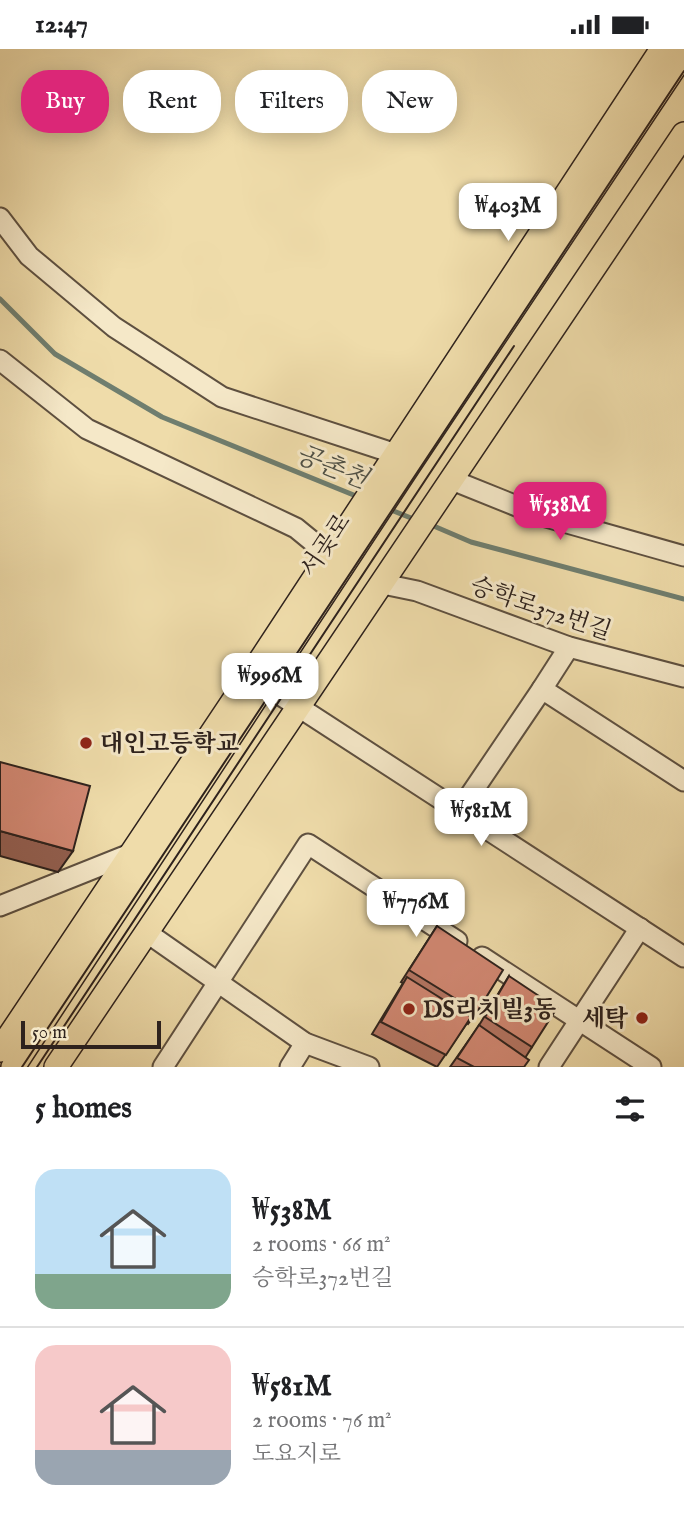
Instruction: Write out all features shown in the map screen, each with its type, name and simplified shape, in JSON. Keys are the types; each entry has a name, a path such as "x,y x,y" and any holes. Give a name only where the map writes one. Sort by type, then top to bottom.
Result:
{"main road":[{"name":"서곶로","path":"13,1067 342,545 662,49"},
{"name":"서곶로","path":"398,460 684,53"},
{"path":"56,1067 684,134"},
{"name":"서곶로","path":"0,1050 130,855 257,680"}],"street":[{"path":"0,218 29,256 114,327 222,397 398,460"},
{"path":"0,360 87,429 296,528 342,545"},
{"path":"451,482 539,515 684,556"},
{"name":"승학로372번길","path":"389,575 417,591 569,647 684,677"},
{"path":"460,810 569,647"},
{"path":"257,680 684,957"},
{"path":"542,689 684,781"},
{"path":"163,1067 308,844 651,1067"},
{"path":"0,906 130,855"},
{"path":"549,1067 640,928"},
{"path":"146,932 305,1043 369,1067"},
{"path":"290,1067 305,1043"}],"building":[{"path":"0,762 90,786 73,851 0,831"},
{"path":"437,926 503,970 477,1012 409,970"},
{"path":"509,976 557,1008 532,1047 485,1017"},
{"name":"DS리치빌3동","path":"407,977 471,1017 446,1055 381,1022"},
{"path":"479,1025 529,1060 524,1067 474,1067 457,1058"}],"waterway":[{"name":"공촌천","path":"0,299 55,354 162,417 361,498"},
{"name":"공촌천","path":"386,508 416,520"},
{"name":"공촌천","path":"429,524 471,542 684,599"}],"tram line":[{"path":"22,1067 684,71"},
{"path":"37,1067 514,346"}],"place":[{"name":"대인고등학교","path":"86,743"},
{"name":"DS리치빌3동","path":"409,1009"},
{"name":"세탁","path":"642,1018"}]}
